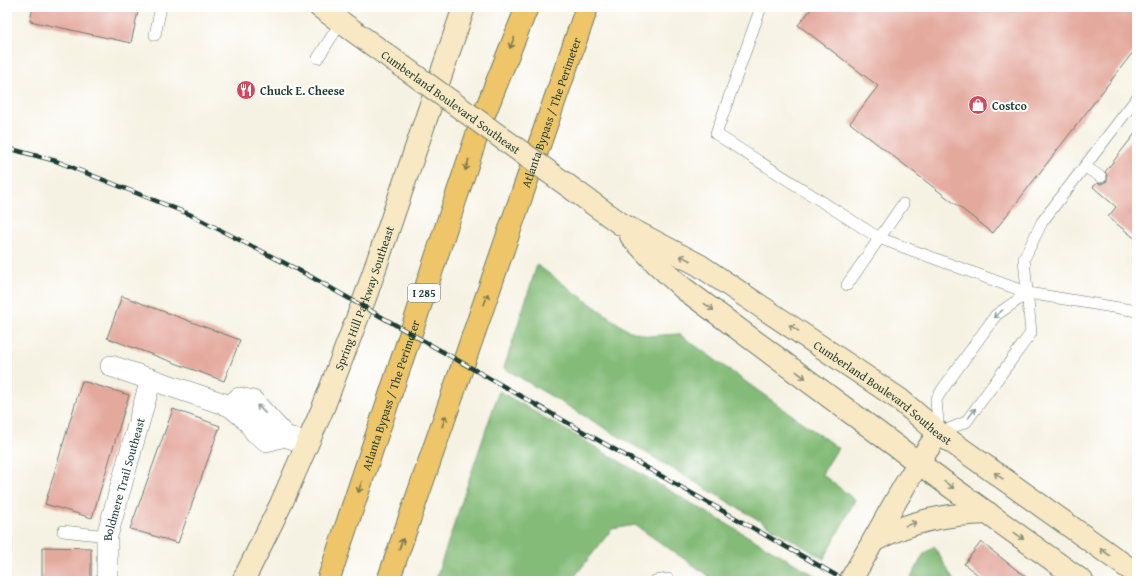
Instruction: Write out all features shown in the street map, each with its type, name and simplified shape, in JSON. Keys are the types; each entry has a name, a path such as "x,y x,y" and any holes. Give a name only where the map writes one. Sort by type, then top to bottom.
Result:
{"highway":[{"name":"Atlanta Bypass / The Perimeter","path":"328,581 483,117 527,7"},
{"name":"Atlanta Bypass / The Perimeter","path":"388,581 587,7"}],"main road":[{"name":"Cumberland Boulevard Southeast","path":"320,7 621,224 699,265 899,399 939,433 1137,574"},
{"name":"Spring Hill Parkway Southeast","path":"244,581 281,504 323,408 366,295 464,7"},
{"name":"Cumberland Boulevard Southeast","path":"621,224 657,264 683,288 1082,581"},
{"path":"850,581 875,540 918,462 939,433"},
{"path":"875,540 893,530 931,518 957,514 988,513"}],"street":[{"path":"111,366 230,406 247,420 255,432 267,441 285,436 306,444"},
{"name":"Boldmere Trail Southeast","path":"107,581 107,536 151,380"}],"lane":[{"path":"155,35 161,7"},
{"path":"761,7 716,134 879,238 1028,293 1137,310"},
{"path":"318,58 341,22"},
{"path":"1028,293 996,315 942,390 936,400 939,433 966,422 1031,333 1028,293 1024,259 1042,222 1137,98"},
{"path":"1085,167 1101,178"},
{"path":"847,285 903,204"},
{"path":"63,531 107,536"},
{"path":"655,581 668,579"}],"green space":[{"path":"537,265 627,330 648,336 679,334 838,448 822,474 855,500 824,559 504,368"},
{"path":"499,391 816,576 813,581 716,581 635,525 612,529 571,581 435,581"},
{"path":"934,546 954,581 909,581 923,555"}],"building":[{"path":"33,7 139,7 131,43 30,21"},
{"name":"Costco","path":"813,7 1137,7 1137,47 993,233 850,123 878,86 798,25"},
{"path":"1137,131 1137,240 1108,217 1116,207 1093,187 1097,183 1101,184 1107,181 1108,177 1105,172"},
{"path":"122,296 240,340 224,381 107,338"},
{"path":"82,381 129,395 92,518 45,504"},
{"path":"173,409 220,426 178,543 130,529"},
{"path":"981,542 1031,581 986,581 964,564"},
{"path":"42,547 91,548 91,581 42,581"}],"railway":[{"path":"7,148 56,161 189,214 306,274 846,581"}],"place":[{"name":"Chuck E. Cheese","path":"246,90"},
{"name":"Costco","path":"978,105"}]}
